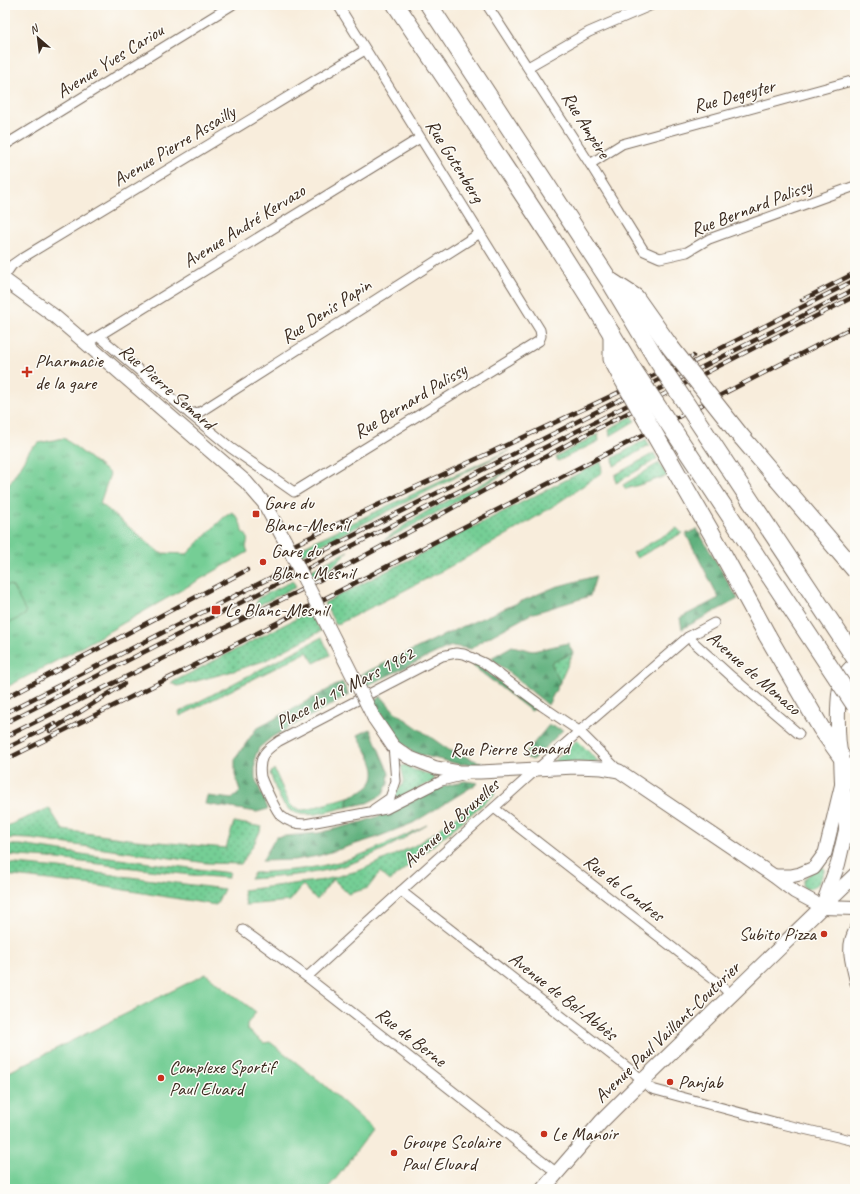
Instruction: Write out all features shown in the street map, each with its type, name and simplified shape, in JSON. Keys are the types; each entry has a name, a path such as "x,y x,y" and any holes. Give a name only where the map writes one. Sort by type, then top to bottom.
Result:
{"highway":[{"path":"396,5 541,222 612,334 627,373 712,534 767,635 821,728 841,756"},
{"path":"429,5 609,280 655,357 855,658"},
{"path":"609,280 635,297 671,348 739,434 855,570"},
{"path":"627,373 855,705"}],"main road":[{"name":"Rue Pierre Semard","path":"5,280 53,315 87,344 246,482 264,503 285,541 374,718 393,746 408,756 436,768 459,772 536,770 575,767 602,768 619,771 774,876 795,892 823,907"},
{"name":"Avenue Paul Vaillant-Couturier","path":"823,907 838,864 846,830 848,784 841,756 838,725 839,698 842,680 850,668 855,664"},
{"path":"774,876 791,876 814,868 825,853 848,784"},
{"name":"Avenue Paul Vaillant-Couturier","path":"543,1189 601,1122 823,907 855,874"},
{"path":"823,907 855,908"}],"street":[{"name":"Avenue Yves Cariou","path":"5,145 232,5"},
{"name":"Rue Gutenberg","path":"338,5 540,330 541,336"},
{"name":"Rue Ampère","path":"487,5 590,164 644,251 660,258"},
{"path":"528,67 589,32 652,5"},
{"name":"Avenue Pierre Assailly","path":"5,275 12,265 22,258 366,50"},
{"name":"Rue Degeyter","path":"590,164 622,144 855,80"},
{"name":"Avenue André Kervazo","path":"87,344 420,138"},
{"name":"Rue Bernard Palissy","path":"660,258 687,252 709,239 855,186"},
{"name":"Rue Denis Papin","path":"190,414 200,412 480,233"},
{"name":"Rue Pierre Semard","path":"99,336 231,448 294,492"},
{"name":"Rue Bernard Palissy","path":"294,492 530,348 539,341 541,336"},
{"name":"Avenue de Bruxelles","path":"307,978 401,891 580,731 688,637 714,623"},
{"name":"Avenue de Monaco","path":"688,637 799,734"},
{"name":"Place du 19 Mars 1962","path":"480,772 444,780 386,809 305,824 295,824 281,816 277,811 262,778 260,770 263,756 279,741 442,656 456,653 470,656 484,663 542,706 580,731"},
{"name":"Rue Pierre Semard","path":"580,731 619,771"},
{"name":"Place du 19 Mars 1962","path":"370,812 390,798 394,789 396,781 393,746"},
{"name":"Rue de Londres","path":"494,808 722,986 731,996"},
{"name":"Avenue de Bel-Abbès","path":"401,891 632,1071 652,1089 778,1123 855,1141"},
{"path":"855,928 847,950 855,983"},
{"name":"Rue de Berne","path":"243,930 307,978 557,1173"}],"green space":[{"path":"632,416 635,421 610,436 609,429"},
{"path":"598,434 599,441 558,461 556,457"},
{"path":"64,438 110,474 100,503 160,553 187,554 223,518 232,512 239,521 242,532 247,536 246,547 248,552 71,653 5,688 5,491 30,450 39,443"},
{"path":"646,439 649,445 614,466 613,458"},
{"path":"510,450 299,556 296,550 400,500"},
{"path":"654,453 657,459 616,483 615,475"},
{"path":"601,462 602,472 538,516 472,554 336,625 324,603"},
{"path":"659,463 667,476 626,489 623,485"},
{"path":"517,466 449,506 380,543 409,522 429,510"},
{"path":"677,528 682,533 637,558 633,553"},
{"path":"697,529 738,599 682,629 680,618 719,598 686,534"},
{"path":"348,551 331,568 309,580 306,573"},
{"path":"596,576 590,596 531,614 480,642 471,649 452,646 366,686 358,676 459,628 555,587"},
{"path":"293,581 296,587 255,607 258,598"},
{"path":"9,585 13,587 26,612 25,615 5,625 5,587"},
{"path":"309,612 321,631 266,660 237,670 178,686 171,683"},
{"path":"322,637 330,655 314,663 307,652 180,716 179,712"},
{"path":"568,643 573,653 551,663 560,682 548,705 491,658 512,646 533,651"},
{"path":"573,653 560,682 551,663"},
{"path":"474,662 535,709 531,711 473,666"},
{"path":"342,682 349,695 272,737 259,748 255,757 255,778 268,809 257,812 205,804 207,796 232,799 240,791 235,775 235,759 256,729"},
{"path":"381,696 395,712 449,750 484,764 458,764 413,753 395,736 373,701"},
{"path":"549,725 563,730 533,760 523,756"},
{"path":"370,729 389,773 388,784 382,795 367,803 347,807 348,797 361,791 369,785 373,779 374,771 372,763 358,735"},
{"path":"577,740 599,762 552,763"},
{"path":"406,765 412,769 434,776 434,781 387,803 402,785 404,779 401,766"},
{"path":"274,769 289,803 294,808 302,810 309,809 348,797 347,807 309,815 292,811 285,805 276,791 270,773"},
{"path":"465,781 478,783 413,823 375,838 318,856 294,860 262,861 276,837 319,833 362,822 388,813 442,787"},
{"path":"497,785 494,795 390,881 380,872 368,888 348,894 333,879 317,900 303,885 290,901 246,905 243,890 324,880 361,870 414,846 440,829"},
{"path":"49,808 63,830 136,840 226,848 234,822 262,827 255,842 241,864 207,863 31,839 5,838 5,827"},
{"path":"427,825 369,856 345,866 312,873 250,879 254,873 311,868 343,861 380,847"},
{"path":"5,845 21,845 230,873 228,878 49,858 5,855"},
{"path":"5,863 59,868 224,889 216,905 100,886 5,875"},
{"path":"822,866 825,869 818,883 814,887 805,889 803,883 806,877"},
{"name":"Complexe Sportif Paul Eluard","path":"206,974 256,1012 247,1024 247,1030 264,1043 270,1042 321,1082 373,1129 327,1189 5,1189 5,1074"}],"railway":[{"path":"802,300 855,273"},
{"path":"5,713 855,280"},
{"path":"5,723 855,289"},
{"path":"5,737 299,591 583,436 855,296"},
{"path":"5,760 205,660 855,326"},
{"path":"284,550 591,406 693,356"},
{"path":"5,698 247,570"},
{"path":"50,731 124,684"},
{"path":"5,749 55,724"}],"place":[{"name":"Pharmacie de la gare","path":"27,372"},
{"name":"Gare du Blanc-Mesnil","path":"256,514"},
{"name":"Gare du Blanc Mesnil","path":"263,562"},
{"name":"Le Blanc-Mesnil","path":"216,610"},
{"name":"Subito Pizza","path":"824,934"},
{"name":"Complexe Sportif Paul Eluard","path":"161,1078"},
{"name":"Panjab","path":"670,1082"},
{"name":"Le Manoir","path":"544,1134"},
{"name":"Groupe Scolaire Paul Eluard","path":"394,1153"}]}
